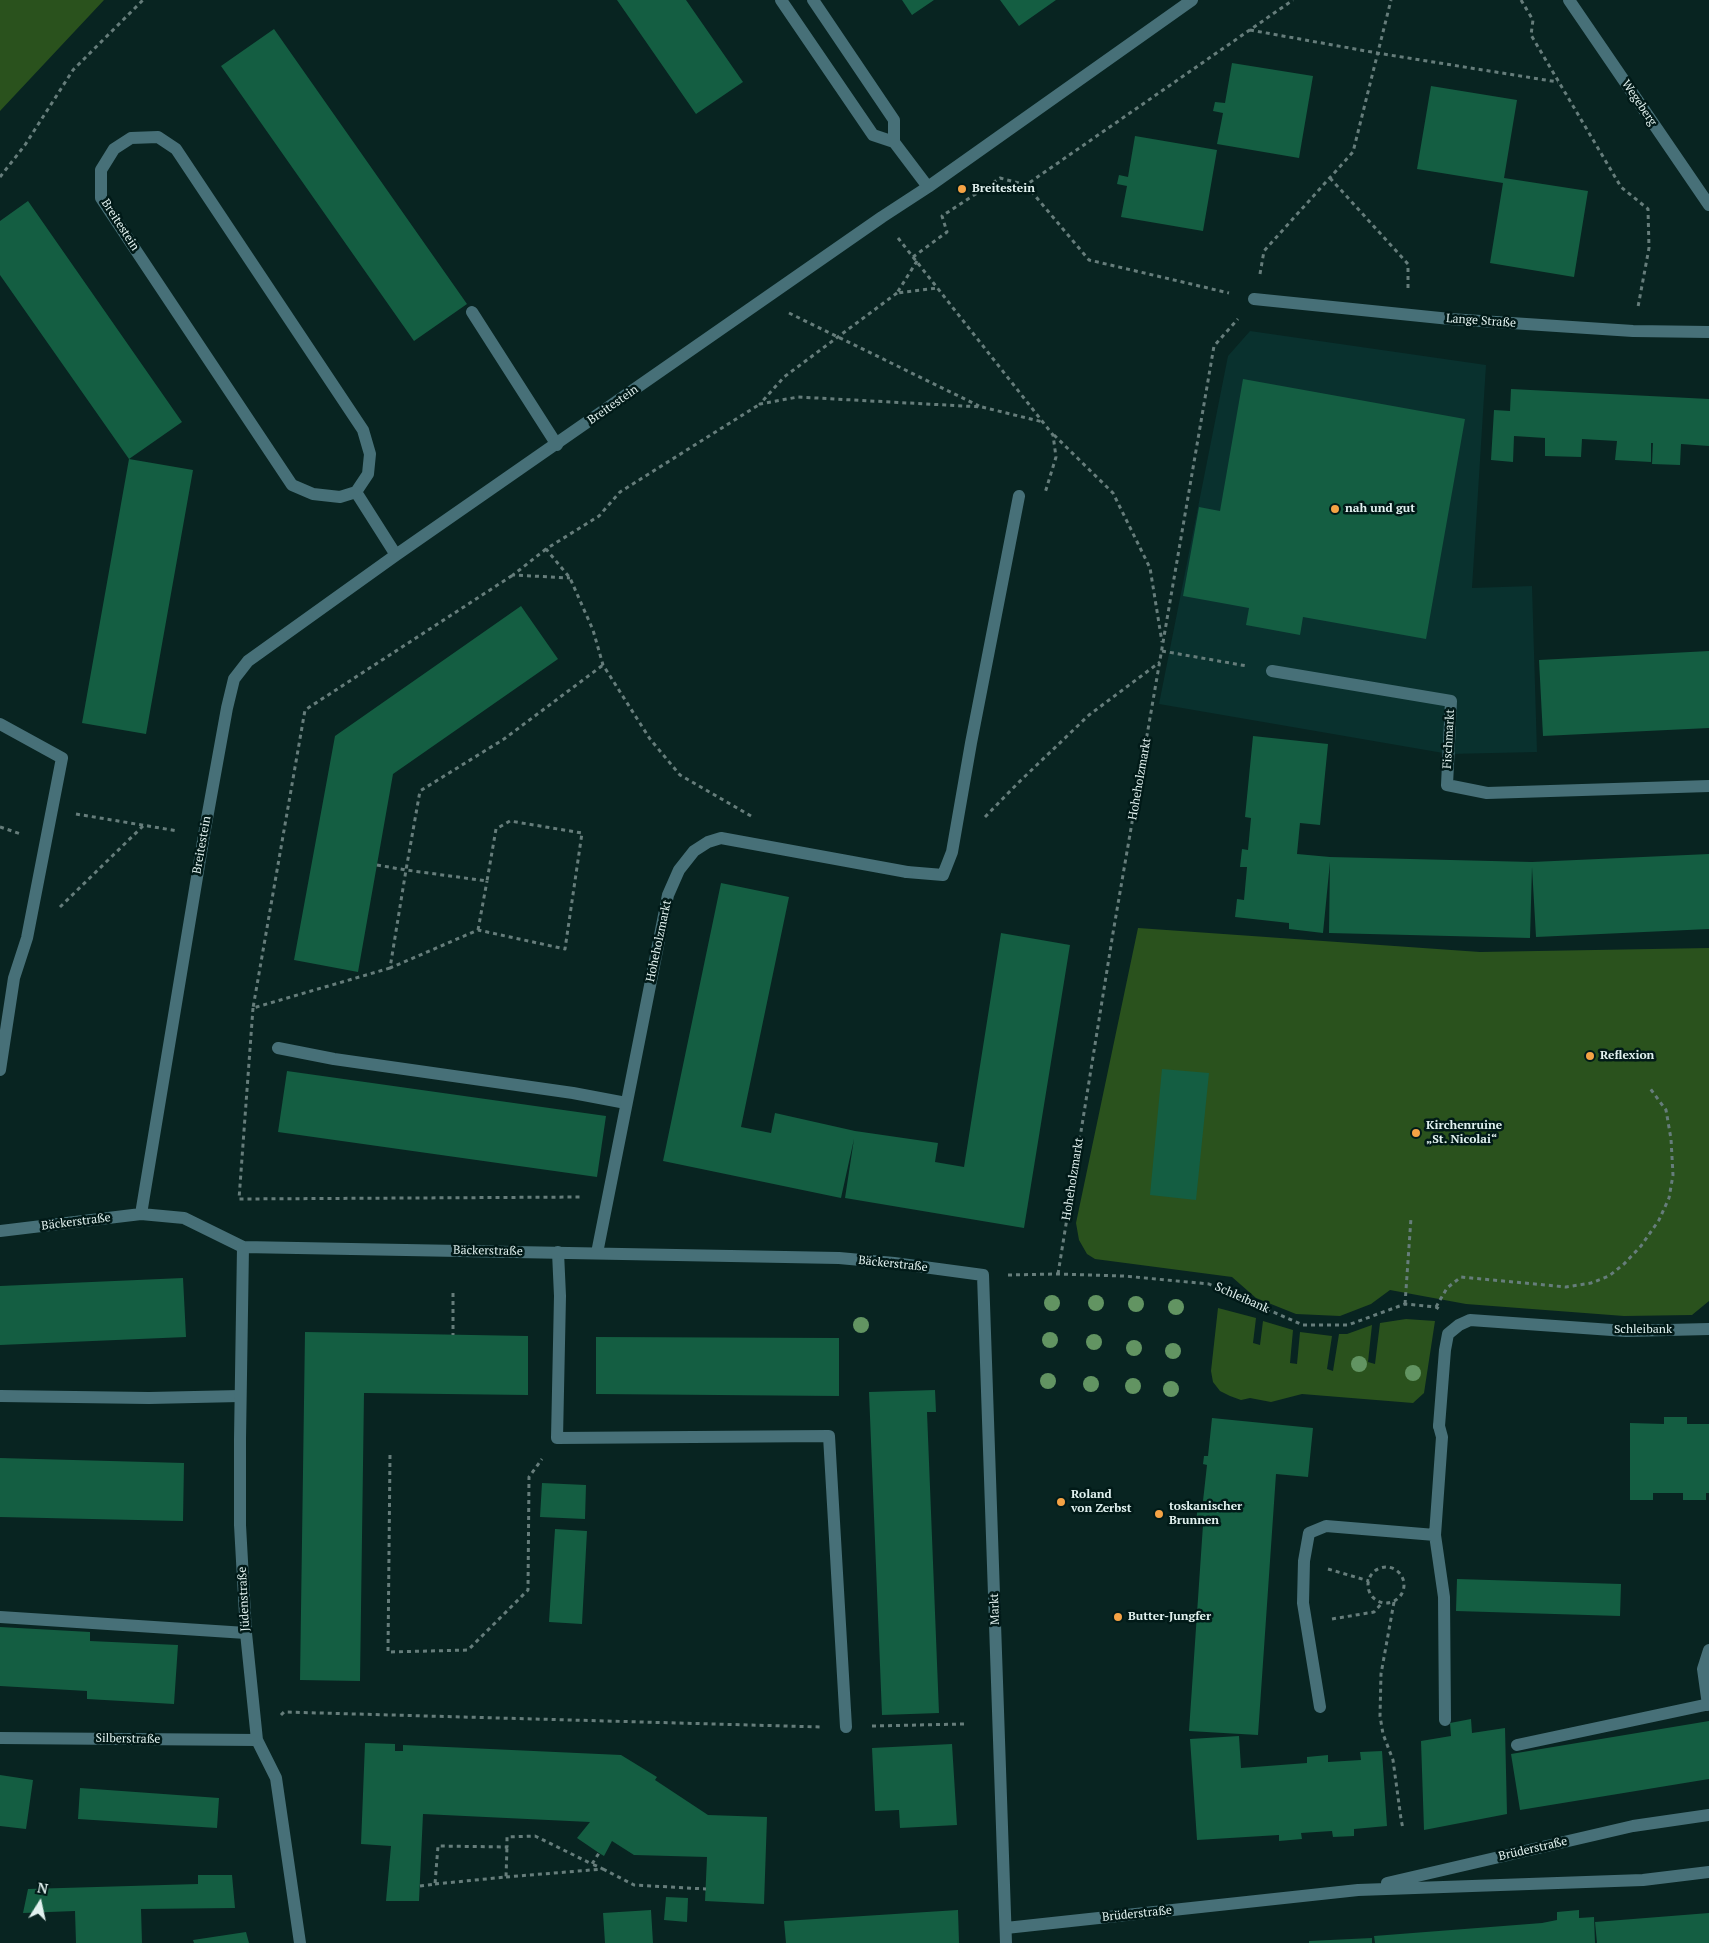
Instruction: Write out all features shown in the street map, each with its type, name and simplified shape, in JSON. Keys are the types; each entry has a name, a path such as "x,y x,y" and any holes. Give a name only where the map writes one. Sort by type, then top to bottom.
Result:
{"street":[{"path":"781,0 873,135 894,142 928,187"},
{"path":"813,0 894,120 894,142"},
{"name":"Breitestein","path":"141,1214 204,835 234,679 248,661 396,555 928,187 1192,0"},
{"name":"Wegeberg","path":"1569,0 1709,205"},
{"name":"Breitestein","path":"158,137 176,149 363,430 370,454 368,474 356,492 340,497 314,494 292,484 101,198 101,170 114,149 131,138 158,137"},
{"name":"Lange Straße","path":"1254,299 1450,319 1633,331 1709,332"},
{"path":"472,312 557,445"},
{"path":"356,492 396,555"},
{"name":"Hoheholzmarkt","path":"597,1253 668,895 679,870 694,850 708,842 721,838 906,872 944,875 952,852 1019,496"},
{"name":"Fischmarkt","path":"1272,670 1451,701 1447,785 1487,793 1709,786"},
{"path":"0,724 62,758 28,938 14,978 0,1070"},
{"path":"278,1048 334,1059 573,1093 626,1104"},
{"name":"Bäckerstraße","path":"0,1230 141,1214 184,1218 243,1247 839,1258 894,1263 984,1276"},
{"name":"Jüdenstraße","path":"243,1247 240,1525 246,1633 256,1740 276,1778 300,1943"},
{"path":"558,1252 560,1296 557,1438 829,1436 846,1727"},
{"name":"Markt","path":"984,1276 1006,1943"},
{"name":"Schleibank","path":"1459,1325 1470,1320 1626,1331 1709,1329"},
{"path":"1445,1720 1444,1597 1435,1535 1442,1437 1439,1426 1445,1350 1448,1334 1459,1325"},
{"path":"0,1396 150,1398 240,1396"},
{"path":"1320,1708 1303,1603 1304,1561 1309,1533 1326,1526 1435,1535"},
{"path":"0,1617 246,1633"},
{"path":"1517,1745 1709,1704 1703,1669 1709,1650"},
{"name":"Silberstraße","path":"0,1738 256,1740"},
{"name":"Brüderstraße","path":"1358,1890 1633,1826 1709,1815"},
{"name":"Brüderstraße","path":"1006,1928 1358,1890 1643,1880 1709,1872"}],"path":[{"path":"0,177 25,145 73,70 144,0"},
{"path":"1026,185 1293,0"},
{"path":"913,257 947,232 942,216 1000,178 1026,185 1089,260 1254,299 1264,251 1353,152 1391,0"},
{"path":"1521,0 1533,20 1531,35 1621,187 1648,209 1649,248 1633,331"},
{"path":"1250,30 1558,82"},
{"path":"1330,178 1408,264 1408,315"},
{"path":"882,217 1053,435 1112,493 1150,568 1163,645"},
{"path":"608,1197 239,1199 253,1008 305,710 513,575 546,549 599,516 620,492 760,404 784,377 897,293 917,261"},
{"path":"897,293 938,288"},
{"name":"Hoheholzmarkt","path":"1058,1274 1214,346 1254,299"},
{"path":"764,300 837,338 982,407"},
{"path":"760,404 798,397 982,407 1043,422"},
{"path":"1045,494 1056,457 1053,435"},
{"path":"546,549 570,578 593,630 603,665 650,739 680,775 754,817 756,844"},
{"path":"513,575 570,578"},
{"path":"1162,650 1272,670"},
{"path":"985,818 1018,783 1089,715 1160,661"},
{"path":"390,968 420,791 504,739 603,665"},
{"path":"52,810 204,835"},
{"path":"253,1008 390,968 478,930 565,949 582,833 510,820 496,829 478,930"},
{"path":"28,938 144,826"},
{"path":"377,865 487,881"},
{"path":"1459,1325 1436,1307 1447,1288 1461,1277 1566,1287 1592,1283 1609,1276 1642,1246 1659,1220 1669,1198 1673,1175 1671,1139 1666,1110 1648,1087"},
{"path":"1405,1304 1411,1218"},
{"name":"Schleibank","path":"984,1276 1058,1274 1124,1276 1209,1284 1303,1325 1348,1325 1405,1304 1436,1307"},
{"path":"453,1293 453,1335"},
{"path":"390,1455 388,1652 468,1650 528,1590 529,1477 557,1438"},
{"path":"1304,1561 1369,1581"},
{"path":"1394,1602 1382,1603 1377,1601 1370,1592 1369,1581 1371,1575 1380,1568 1392,1567 1398,1570 1402,1575 1405,1587 1403,1593 1394,1602 1381,1674 1380,1716 1383,1734 1393,1760 1404,1829"},
{"path":"1305,1618 1330,1620 1374,1612 1382,1603"},
{"path":"256,1740 284,1712 846,1727 964,1724"},
{"path":"506,1877 506,1836 535,1836 634,1885 706,1888"},
{"path":"435,1884 438,1846 507,1847"},
{"path":"592,1864 599,1854"},
{"path":"420,1886 603,1869"}],"shaded area":[{"path":"1250,331 1486,365 1472,588 1532,586 1537,752 1449,754 1159,704 1228,356"}],"green space":[{"path":"0,0 104,0 0,111"},
{"path":"1138,928 1480,952 1709,948 1709,1301 1692,1315 1624,1316 1466,1304 1390,1290 1371,1304 1340,1316 1296,1314 1256,1298 1232,1277 1095,1259 1087,1254 1079,1240 1076,1223"},
{"path":"1218,1308 1256,1318 1253,1343 1260,1345 1263,1321 1293,1330 1290,1363 1297,1364 1300,1332 1332,1336 1327,1369 1333,1371 1339,1334 1347,1334 1372,1325 1368,1362 1375,1364 1380,1323 1406,1319 1435,1321 1424,1393 1413,1403 1302,1394 1271,1402 1250,1398 1241,1400 1230,1396 1220,1391 1213,1382 1211,1371"}],"building":[{"path":"617,0 686,0 743,82 696,114"},
{"path":"902,0 934,0 912,15"},
{"path":"1000,0 1056,0 1019,26"},
{"path":"274,29 467,304 414,341 221,66"},
{"path":"1232,63 1313,76 1299,158 1217,144 1223,113 1213,111 1215,102 1225,103"},
{"path":"1431,86 1517,100 1504,178 1588,191 1574,277 1490,263 1503,183 1417,169"},
{"path":"1135,136 1217,150 1203,231 1121,217 1127,186 1117,184 1119,175 1128,177"},
{"path":"28,201 182,422 129,459 0,275 0,221"},
{"name":"nah und gut","path":"1243,379 1465,419 1426,639 1303,617 1300,635 1246,625 1249,608 1183,596 1199,507 1220,511"},
{"path":"1511,389 1709,399 1709,446 1681,444 1680,465 1652,464 1653,443 1651,443 1651,462 1615,460 1617,441 1582,439 1581,457 1545,456 1545,438 1514,436 1513,462 1491,460 1494,410 1510,411"},
{"path":"129,459 193,470 146,734 82,723"},
{"path":"521,606 558,659 393,774 358,972 294,960 335,736"},
{"path":"1709,651 1709,728 1543,736 1539,660"},
{"path":"1253,736 1328,744 1320,825 1300,823 1297,854 1330,857 1532,862 1709,854 1709,929 1536,937 1532,867 1530,938 1329,933 1330,862 1323,933 1289,929 1289,923 1235,917 1237,899 1244,900 1247,867 1240,867 1242,849 1248,850 1251,818 1245,817"},
{"path":"721,883 789,897 741,1127 771,1133 775,1113 855,1131 938,1143 935,1162 964,1167 1001,933 1070,945 1024,1228 845,1198 854,1139 841,1198 663,1161"},
{"path":"1162,1069 1209,1073 1196,1200 1150,1195"},
{"path":"287,1071 606,1116 597,1177 278,1132"},
{"path":"183,1278 186,1337 0,1345 0,1286"},
{"path":"305,1332 528,1336 528,1395 364,1393 360,1681 300,1680"},
{"path":"596,1337 839,1338 839,1396 596,1394"},
{"path":"935,1390 936,1412 927,1412 939,1713 882,1715 869,1392"},
{"path":"1664,1417 1687,1417 1687,1424 1709,1424 1709,1493 1706,1493 1706,1500 1683,1500 1683,1493 1653,1493 1653,1500 1630,1500 1630,1423 1664,1424"},
{"path":"1212,1418 1313,1428 1308,1477 1276,1474 1258,1735 1189,1731 1203,1525 1196,1525 1198,1502 1251,1505 1203,1501 1207,1465 1203,1464 1204,1456 1208,1456"},
{"path":"0,1458 184,1463 183,1521 0,1517"},
{"path":"542,1483 586,1485 585,1519 540,1517"},
{"path":"555,1529 587,1531 582,1624 549,1622"},
{"path":"1457,1579 1621,1584 1620,1616 1456,1611"},
{"path":"0,1627 90,1632 90,1641 178,1645 174,1704 87,1699 87,1691 0,1686"},
{"path":"1471,1719 1472,1733 1505,1728 1507,1814 1424,1830 1421,1741 1451,1736 1450,1723"},
{"path":"1709,1721 1709,1779 1520,1810 1511,1754"},
{"path":"1239,1736 1241,1768 1307,1763 1307,1757 1328,1755 1328,1762 1361,1760 1360,1752 1382,1751 1387,1826 1354,1829 1354,1836 1333,1837 1332,1831 1301,1833 1302,1839 1279,1841 1279,1835 1197,1840 1190,1739"},
{"path":"365,1743 395,1744 395,1751 403,1751 403,1745 621,1755 657,1777 655,1780 708,1815 767,1817 764,1904 705,1901 707,1857 634,1855 612,1841 604,1856 577,1838 590,1822 423,1814 419,1901 386,1901 391,1846 361,1844"},
{"path":"952,1744 957,1825 900,1828 899,1810 875,1811 872,1748"},
{"path":"0,1775 33,1780 26,1829 0,1826"},
{"path":"80,1788 219,1798 217,1828 78,1819"},
{"path":"198,1875 232,1875 235,1908 141,1909 142,1943 76,1943 75,1911 23,1913 28,1889 198,1884"},
{"path":"666,1897 688,1898 687,1922 664,1920"},
{"path":"651,1910 653,1943 605,1943 603,1913"},
{"path":"958,1910 959,1943 786,1943 784,1921"},
{"path":"1579,1910 1579,1918 1594,1917 1595,1943 1375,1943 1374,1936 1542,1923 1557,1920 1557,1912"},
{"path":"1709,1913 1709,1943 1597,1943 1595,1922"},
{"path":"246,1932 249,1943 194,1943 193,1940"},
{"path":"1372,1938 1372,1943 1309,1943 1309,1941"}],"place":[{"name":"Breitestein","path":"962,189"},
{"name":"nah und gut","path":"1335,509"},
{"name":"Reflexion","path":"1590,1056"},
{"name":"Kirchenruine „St. Nicolai“","path":"1416,1133"},
{"name":"Roland von Zerbst","path":"1061,1502"},
{"name":"toskanischer Brunnen","path":"1159,1514"},
{"name":"Butter-Jungfer","path":"1118,1617"}]}
